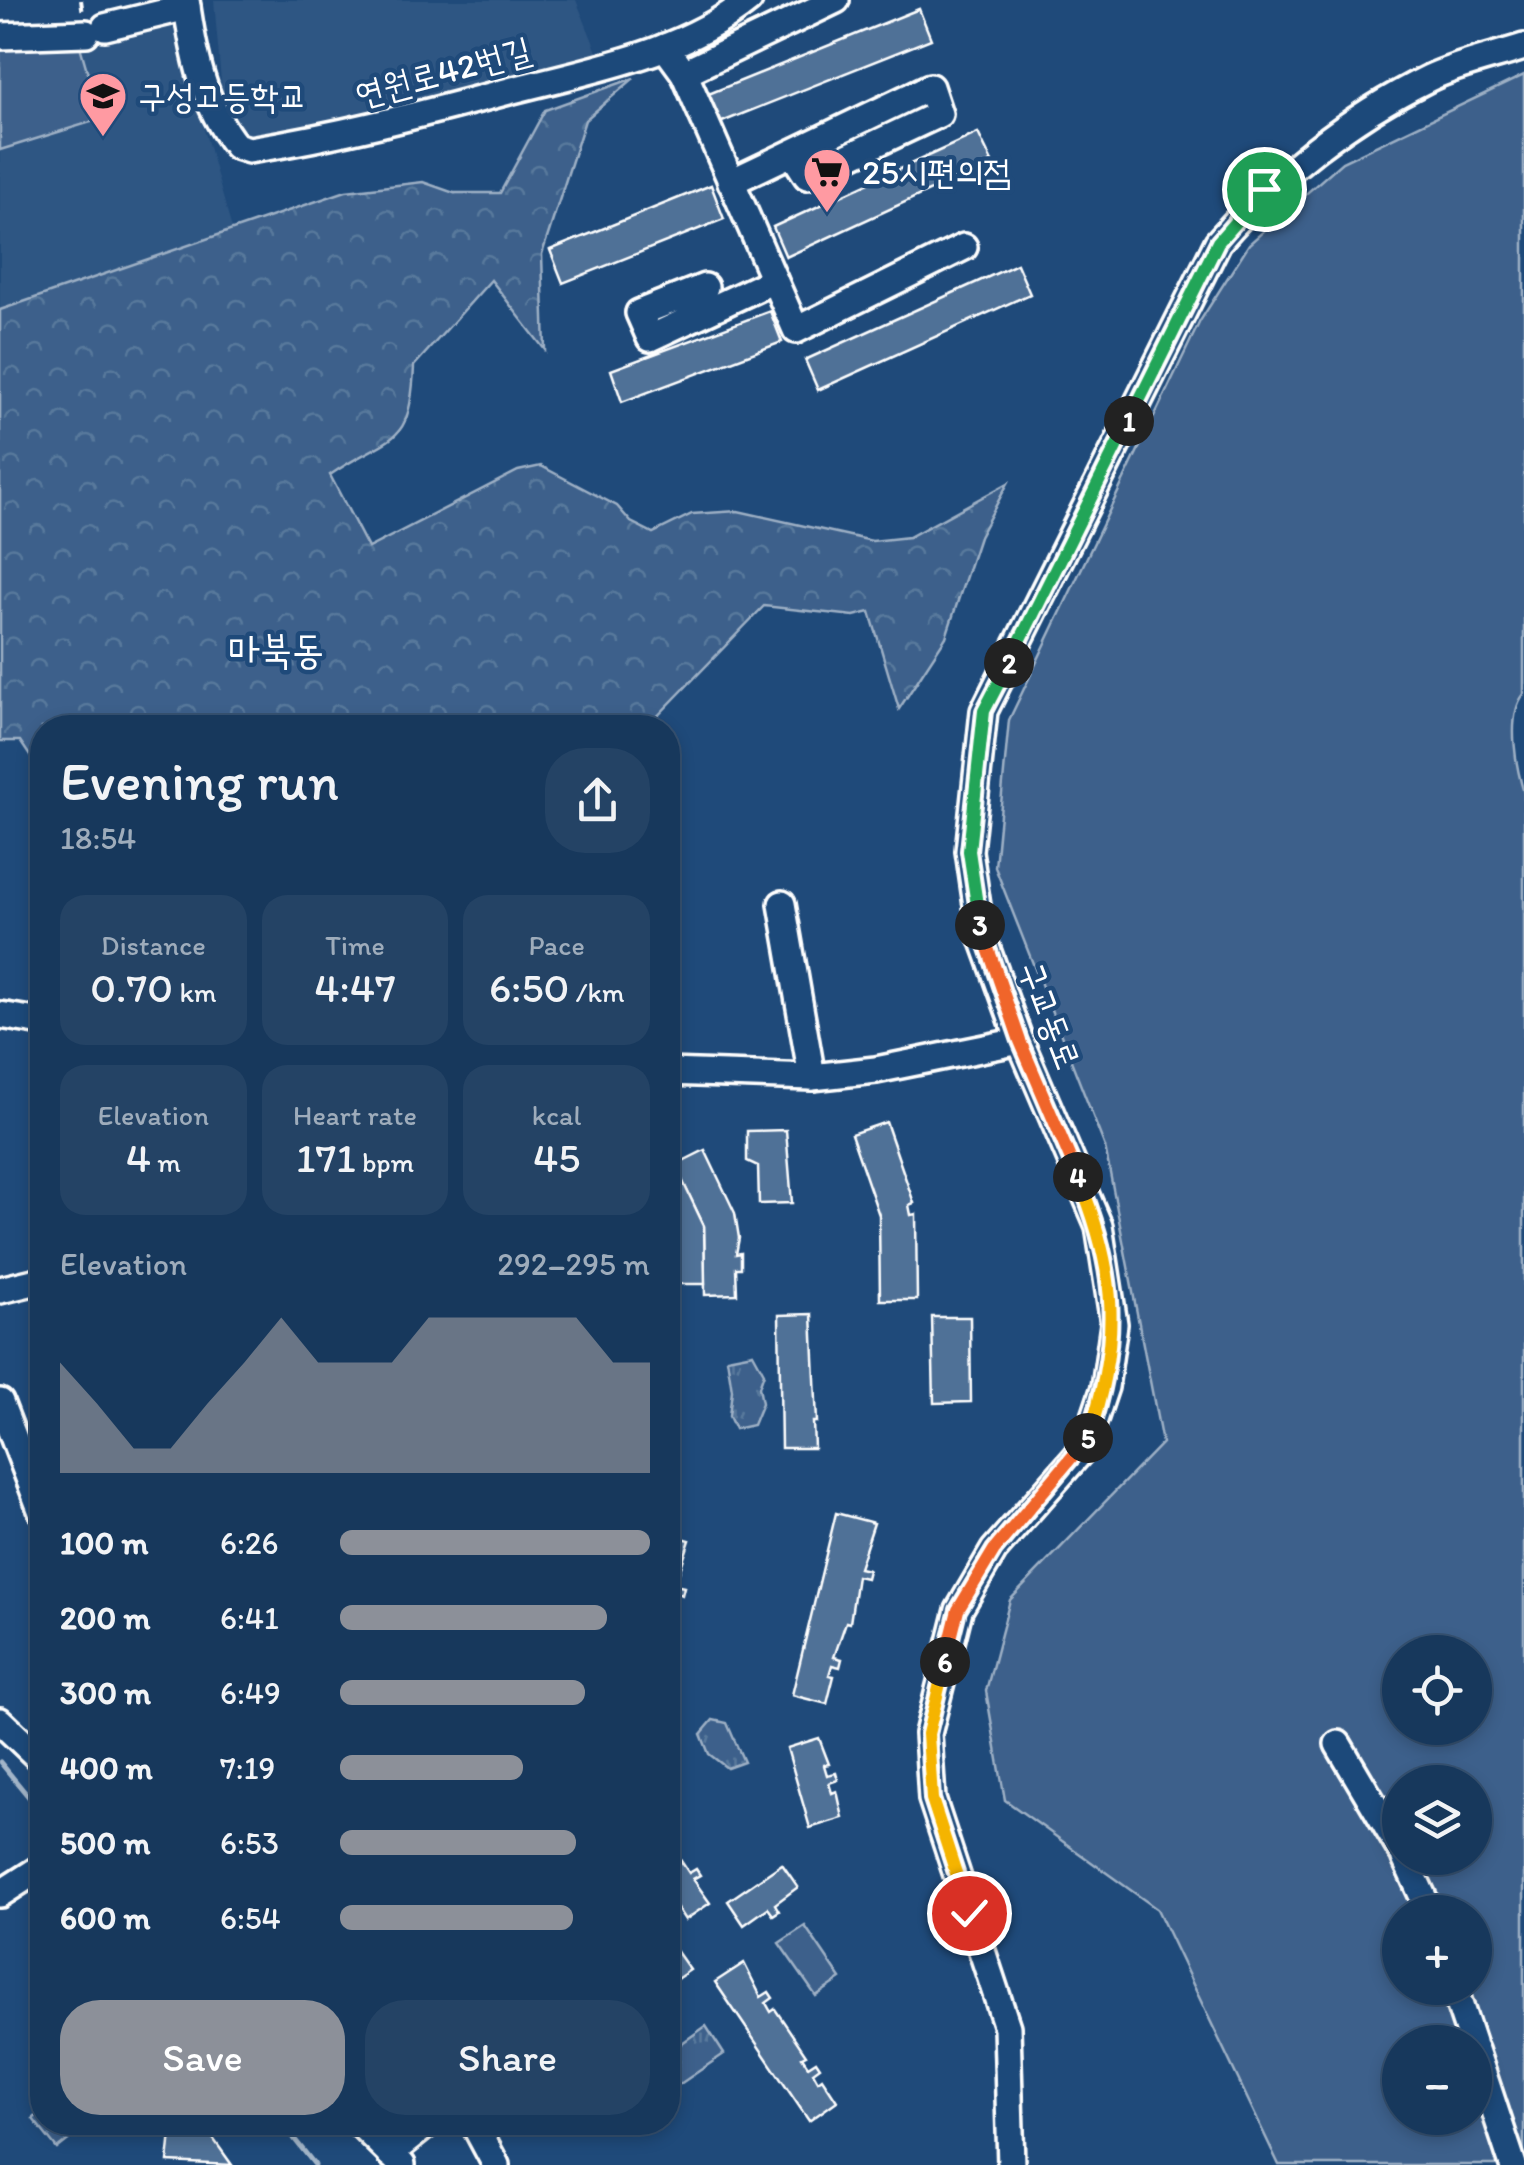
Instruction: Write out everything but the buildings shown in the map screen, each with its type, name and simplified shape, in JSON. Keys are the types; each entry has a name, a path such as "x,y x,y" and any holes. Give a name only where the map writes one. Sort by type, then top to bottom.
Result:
{"street":[{"name":"연원로42번길","path":"187,3 202,79 215,114 236,146 249,150 338,136 664,47 717,23 749,0"},
{"path":"684,73 836,0"},
{"path":"0,36 96,30 187,3"},
{"name":"구교동로","path":"1010,2165 1006,2027 932,1799 928,1734 958,1610 994,1550 1085,1447 1105,1386 1114,1324 1098,1226 1020,1041 981,933 969,851 984,711 1218,242 1264,189 1378,106 1433,76 1524,46"},
{"path":"664,47 684,73 796,330 964,247"},
{"path":"732,182 930,86 940,114 807,176 792,153"},
{"path":"706,287 639,313 650,338 774,280"},
{"path":"782,904 812,1078"},
{"path":"0,1015 30,1020"},
{"path":"680,1072 812,1078 876,1070 1020,1041"},
{"path":"0,1290 30,1283"},
{"path":"0,1402 30,1481"},
{"path":"0,1721 30,1750"},
{"path":"1338,1744 1382,1819"},
{"path":"0,1894 30,1875"},
{"path":"1492,2103 1512,2165"},
{"path":"371,2135 396,2159 418,2135"},
{"path":"480,2135 496,2165"}],"shaded area":[{"path":"214,0 576,0 600,59 350,119 244,134 224,117"},
{"name":"구성고등학교","path":"175,26 232,229 0,310 0,46 85,47"}],"green space":[{"path":"78,39 101,119 0,150 0,48"},
{"path":"1524,75 1524,694 1514,728 1524,793 1524,2165 1279,2165 1157,1909 1005,1800 986,1691 1010,1600 1162,1443 1105,1147 995,867 1009,720 1200,321 1249,244 1342,162"},
{"path":"634,78 585,120 542,254 545,350 491,280 414,366 412,393 402,427 393,437 330,475 368,548 518,471 541,466 617,506 631,522 653,533 692,514 738,511 872,541 909,537 1008,483 979,537 946,637 899,709 870,612 854,616 764,606 659,715 30,715 30,756 20,741 0,741 0,310 346,191 423,182 454,193 500,193 545,110"},
{"path":"753,1353 764,1373 759,1387 762,1403 753,1425 735,1429 729,1416 732,1390 727,1358"},
{"path":"713,1720 727,1723 744,1762 727,1768 709,1754 701,1734"},
{"path":"805,1926 841,1979 816,1996 779,1943"},
{"path":"706,2026 724,2054 680,2084 680,2044"},
{"path":"46,2135 75,2135 57,2149"}],"waterway":[{"path":"0,1762 30,1798"},
{"path":"291,2135 315,2165"}],"place":[{"name":"구성고등학교","path":"103,138"},
{"name":"25시편의점","path":"827,214"}],"district":[{"name":"마북동","path":"276,649"}],"route":[{"path":"969,1913 932,1799 928,1734 958,1610 994,1550 1085,1447 1105,1386 1114,1324 1098,1226 1020,1041 981,933 969,851 984,711 1218,242 1264,189"}]}
